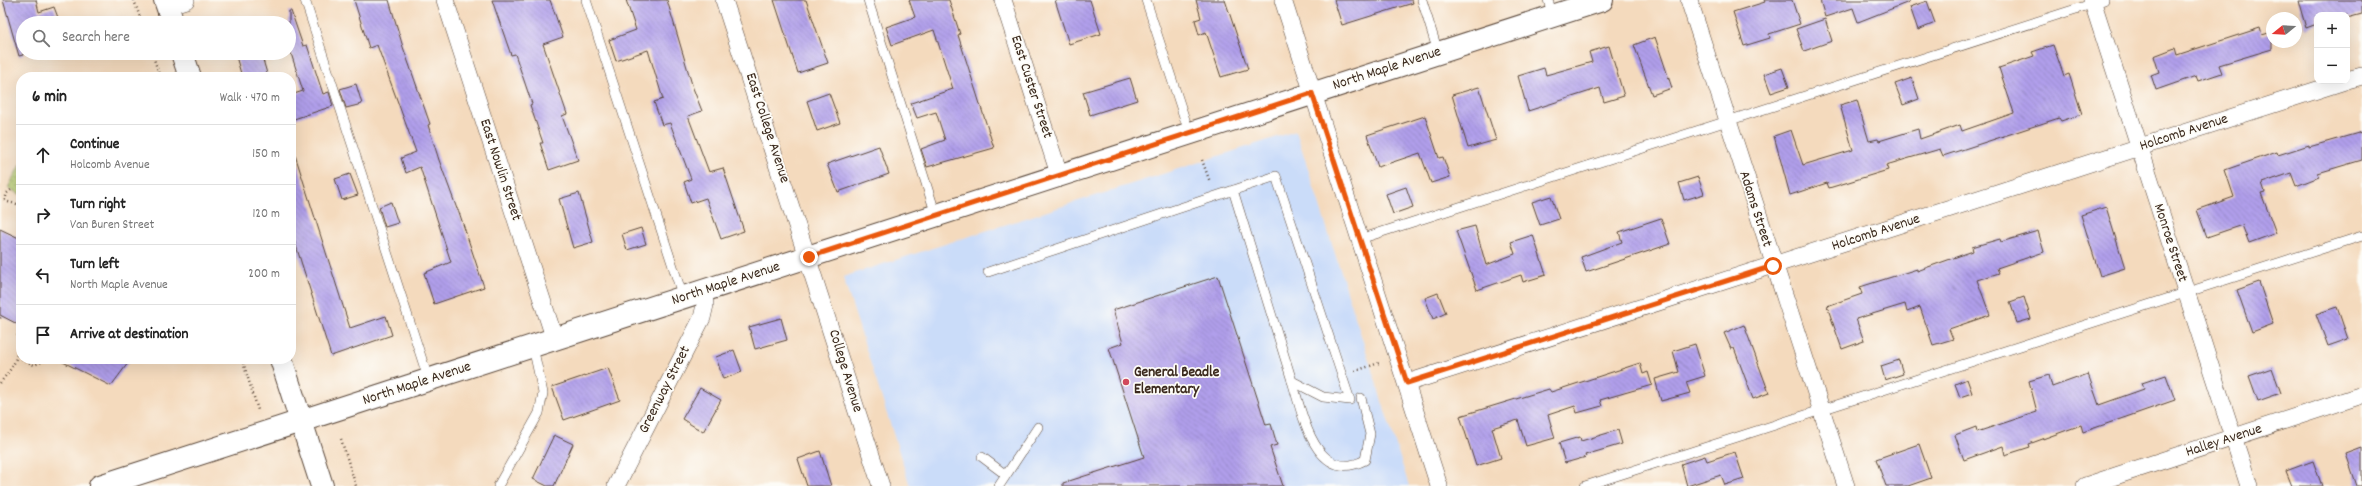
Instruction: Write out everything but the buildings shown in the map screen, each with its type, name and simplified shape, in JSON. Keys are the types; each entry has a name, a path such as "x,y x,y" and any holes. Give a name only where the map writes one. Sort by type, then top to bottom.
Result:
{"street":[{"name":"East Nowlin Street","path":"445,0 555,340"},
{"name":"East College Avenue","path":"724,0 809,257"},
{"name":"East Custer Street","path":"1003,0 1059,174"},
{"path":"1283,0 1439,486"},
{"name":"North Maple Avenue","path":"100,486 684,299 1059,174 1438,52 1551,8 1602,0"},
{"name":"Adams Street","path":"1689,0 1773,266 1846,486"},
{"name":"Monroe Street","path":"2096,1 2186,293 2249,486"},
{"path":"184,60 188,72"},
{"name":"Holcomb Avenue","path":"2350,80 2362,76"},
{"name":"Holcomb Avenue","path":"1407,383 2337,84"},
{"name":"College Avenue","path":"809,257 881,486"},
{"name":"Greenway Street","path":"616,486 699,324 704,304 704,292"},
{"path":"283,364 322,486"},
{"name":"Halley Avenue","path":"2085,486 2362,395"}],"lane":[{"path":"305,0 429,381"},
{"path":"586,0 684,299"},
{"path":"868,0 936,215"},
{"path":"1146,0 1190,132"},
{"path":"1422,0 1438,52"},
{"path":"1360,239 2096,1"},
{"path":"988,272 1276,176 1350,400 1323,397 1292,381"},
{"path":"1233,190 1314,451 1325,463 1335,470 1347,470 1365,460 1370,434 1361,398"},
{"path":"1585,486 2362,236"},
{"path":"498,486 539,413 543,393 533,347"},
{"path":"999,486 1038,427"},
{"path":"982,457 1006,475"}],"path":[{"path":"134,0 140,16"},
{"path":"154,60 158,72"},
{"path":"1202,160 1210,182"},
{"path":"11,190 7,193 6,200 16,204"},
{"path":"0,383 16,356 16,333"},
{"path":"1352,372 1379,363"},
{"path":"244,364 258,410"},
{"path":"341,439 356,486"}],"shaded area":[{"name":"General Beadle Elementary","path":"1296,131 1409,486 910,486 843,277"}],"green space":[{"path":"16,173 16,192 8,188"}],"place":[{"name":"General Beadle Elementary","path":"1126,382"}],"route":[{"path":"809,257 1312,93 1407,383 1773,266"}]}
